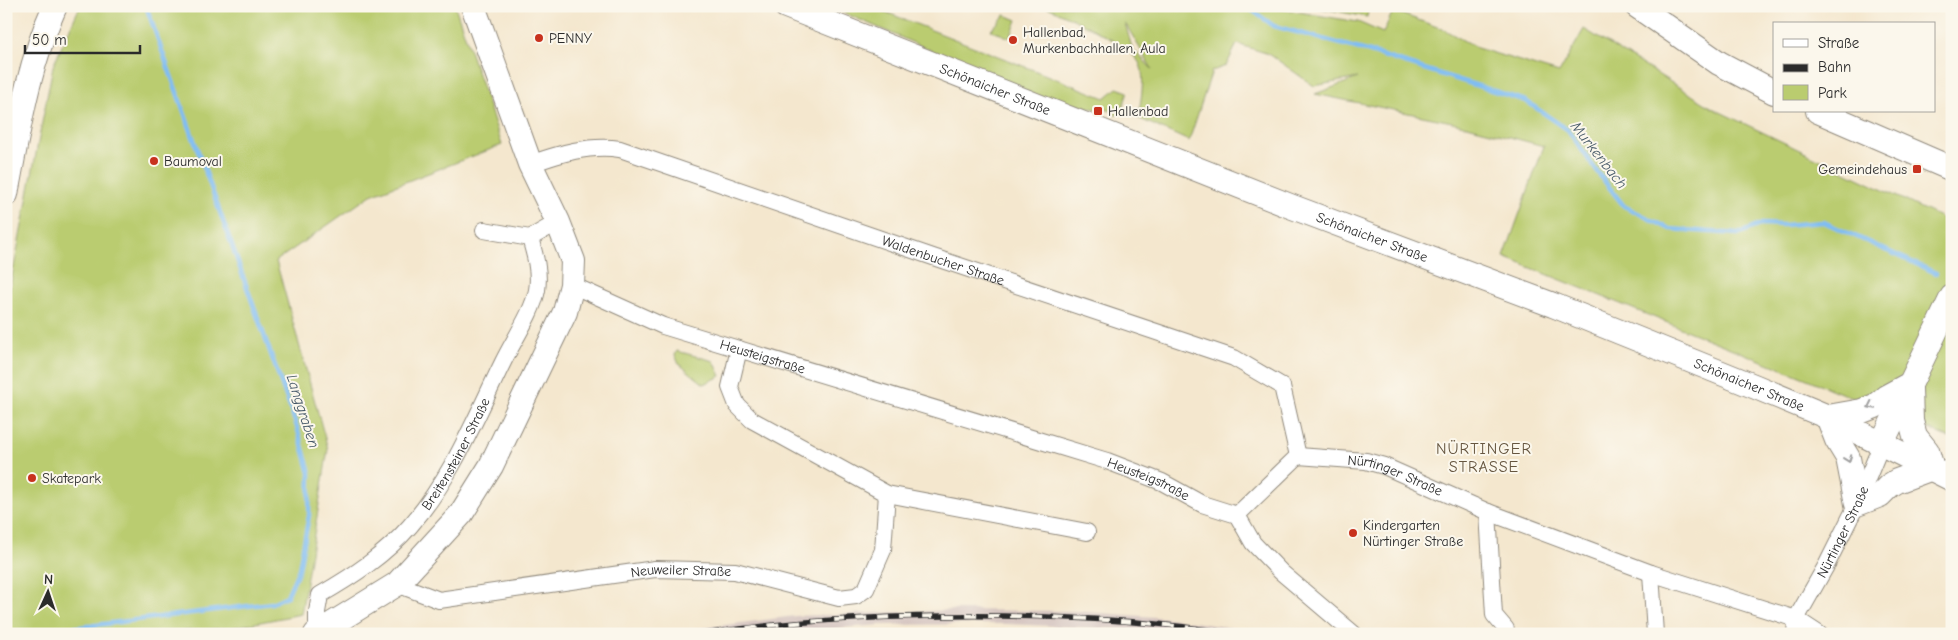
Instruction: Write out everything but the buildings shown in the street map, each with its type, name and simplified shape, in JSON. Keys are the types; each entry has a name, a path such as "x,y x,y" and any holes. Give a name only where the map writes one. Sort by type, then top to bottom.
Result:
{"main road":[{"path":"6,194 24,104 36,56 55,6"},
{"path":"473,6 530,164 558,222 572,261 572,285"},
{"name":"Schönaicher Straße","path":"786,6 1290,206 1553,305 1828,417 1942,474"},
{"path":"1637,6 1719,63 1773,91"},
{"path":"1820,112 1952,169"},
{"name":"Breitensteiner Straße","path":"316,634 397,584 461,514 491,466 565,312 572,285"},
{"path":"1882,443 1952,297"},
{"path":"1910,384 1911,421 1915,436 1942,474 1897,481 1888,486 1880,495 1857,504 1848,458 1837,440 1828,417 1862,411 1875,406 1886,397 1910,384"}],"street":[{"name":"Waldenbucher Straße","path":"530,164 560,154 597,147 620,149 1234,358 1282,386 1298,456"},
{"path":"484,230 530,238 558,222"},
{"name":"Breitensteiner Straße","path":"316,634 320,595 357,574 409,528 434,496 461,449 535,298 538,269 530,238"},
{"name":"Heusteigstraße","path":"572,285 663,326 1107,461 1162,482 1202,504 1237,515"},
{"path":"739,348 730,387 737,405 747,416 887,494 1087,532"},
{"name":"Nürtinger Straße","path":"1796,626 1857,504 1882,443"},
{"path":"1298,456 1237,515 1253,543 1281,572 1354,634"},
{"name":"Nürtinger Straße","path":"1298,456 1366,461 1384,466 1488,512 1819,634"},
{"name":"Neuweiler Straße","path":"397,584 439,600 665,569 735,571 839,598 856,596 866,589 884,550 887,494"},
{"path":"1488,512 1494,615 1506,629"},
{"path":"1651,573 1655,634"}],"shaded area":[{"path":"955,610 1073,611 1168,618 1269,634 1145,634 1145,630 1005,624 880,625 763,634 656,634 795,616"}],"green space":[{"path":"80,6 455,6 502,145 371,195 276,261 328,449 301,614 230,628 143,634 6,634 6,308 53,66"},
{"path":"828,6 870,6 1105,98 1117,88 1128,92 1122,109 1116,116 1114,112 1102,108 1100,110 1039,97"},
{"path":"1045,6 1263,6 1358,22 1383,33 1393,11 1443,29 1477,48 1559,73 1584,29 1716,110 1952,223 1952,439 1504,257 1544,146 1452,122 1315,94 1358,78 1314,86 1269,54 1237,44 1226,66 1212,71 1189,141 1138,118 1142,91 1142,70 1134,56 1111,39","holes":["1125,23 1152,69 1132,48"]},
{"path":"1310,6 1369,6 1367,17"},
{"path":"1005,15 1017,20 1010,38 991,30"},
{"path":"677,351 714,361 721,376 704,384 679,364 675,355"}],"waterway":[{"name":"Langgraben","path":"45,634 64,629 272,603 287,596 299,569 309,516 310,473 297,427 146,6"},
{"name":"Murkenbach","path":"1246,6 1274,26 1367,51 1526,101 1568,130 1624,206 1670,229 1738,234 1762,224 1783,225 1824,222 1936,273"}],"railway":[{"path":"703,634 814,621 964,616 1090,619 1178,626 1236,634"}],"place":[{"name":"PENNY","path":"539,38"},
{"name":"Hallenbad, Murkenbachhallen, Aula","path":"1013,40"},
{"name":"Hallenbad","path":"1098,111"},
{"name":"Baumoval","path":"154,161"},
{"name":"Gemeindehaus","path":"1917,169"},
{"name":"Skatepark","path":"32,478"},
{"name":"Kindergarten Nürtinger Straße","path":"1353,533"}],"district":[{"name":"NÜRTINGER STRASSE","path":"1484,457"}]}
